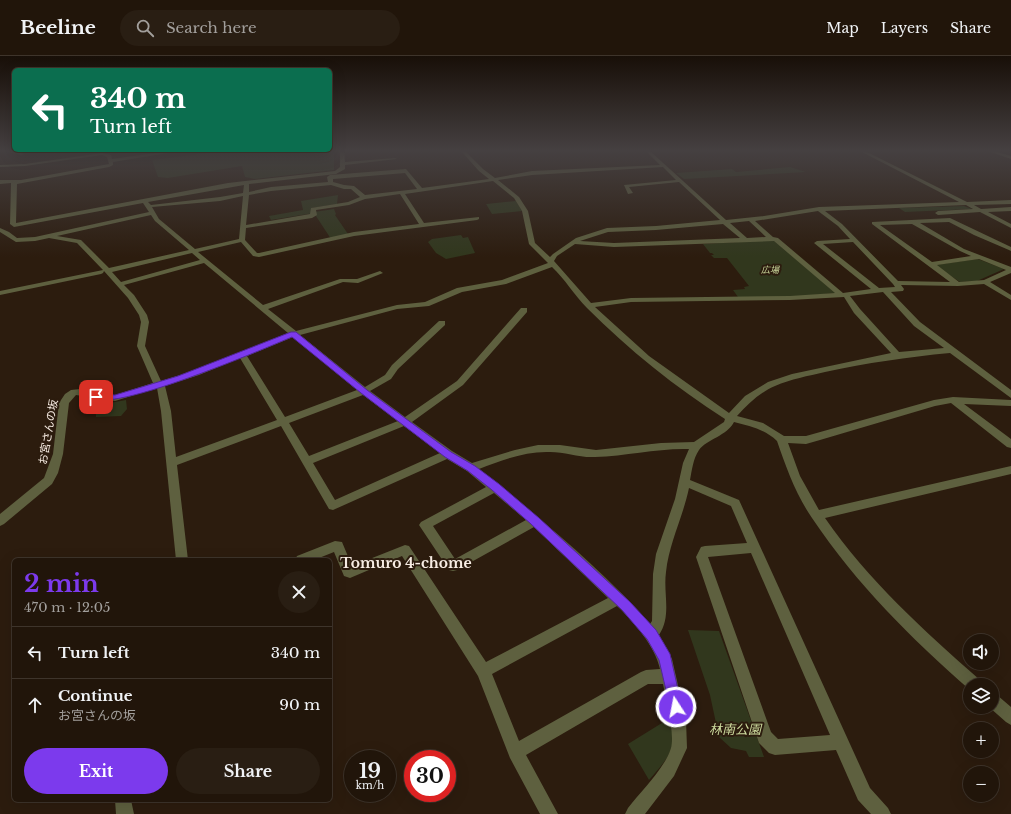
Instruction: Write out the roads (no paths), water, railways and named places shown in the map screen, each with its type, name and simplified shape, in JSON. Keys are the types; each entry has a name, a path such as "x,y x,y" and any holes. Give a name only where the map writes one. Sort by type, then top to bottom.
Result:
{"street":[{"path":"13,186 13,224 16,226 146,204 227,186"},
{"path":"247,186 248,194 242,240 255,255 351,235 422,224 477,218"},
{"path":"146,204 220,199 285,186"},
{"path":"343,186 352,187 364,198"},
{"path":"417,186 420,190"},
{"path":"243,227 312,216 314,215 313,209 364,198 447,186"},
{"path":"502,186 516,197 524,210 532,244 589,306 646,358 730,418 760,425 776,434 781,440 789,466 806,502 854,566 910,628 967,678"},
{"path":"626,186 630,193"},
{"path":"686,186 746,241"},
{"path":"932,186 1011,226"},
{"path":"402,192 422,224"},
{"path":"159,385 196,373 293,334 397,307 426,304 460,290 503,282 528,274 551,263 555,255 573,242 586,235 607,230 656,228 750,219 819,209 1011,202"},
{"path":"146,204 157,220 293,334 405,422 448,454 471,468 535,521 626,606 651,634 665,659 678,720 679,748 668,770 634,814"},
{"path":"589,306 631,300 790,298 844,295 859,292 900,289 896,282 839,224 819,209"},
{"path":"1011,209 938,213 976,234 1011,248"},
{"path":"0,230 7,232 16,240 53,235 152,213"},
{"path":"750,219 771,239"},
{"path":"950,220 874,223 958,284"},
{"path":"913,222 945,241 979,257 1011,269"},
{"path":"53,235 52,237 79,241 95,256 106,271 120,284 143,315 145,322 141,346 161,387 166,411 182,558"},
{"path":"573,242 614,245 771,239 780,241 844,295 897,355"},
{"path":"111,270 242,240"},
{"path":"855,240 817,242 881,290 909,317 1011,395"},
{"path":"931,264 979,257"},
{"path":"120,284 205,261"},
{"path":"896,282 958,284 985,282 1011,269"},
{"path":"0,293 101,272"},
{"path":"262,308 342,280 358,281 380,273"},
{"path":"985,282 1011,298"},
{"path":"307,460 405,422 460,383 524,310"},
{"path":"172,463 364,391 389,378 394,367 416,350 442,323"},
{"path":"471,468 505,456 546,449 560,449 573,453 601,454 664,446 696,446 717,434 728,424 730,418 748,398 771,384 792,377 843,365 897,355 951,350"},
{"path":"242,355 307,460 333,506 336,506 448,454"},
{"name":"お宮さんの坂","path":"0,521 48,481 52,475 56,464 64,403 67,397 72,393 81,391 96,397 111,398 159,385"},
{"path":"781,440 806,440 820,437 888,415 934,403 953,400 1011,403"},
{"path":"953,400 1011,444"},
{"path":"651,634 659,623 659,574 662,554 681,499 688,463 696,446"},
{"path":"816,515 1011,470"},
{"path":"684,482 735,503 864,794 882,814"},
{"path":"495,487 425,525 453,566 535,521"},
{"path":"306,558 338,546 348,572 350,572 405,550 460,633 483,671 516,752 549,814"},
{"path":"755,548 705,551 702,557 765,737 775,747 840,742"},
{"path":"483,671 618,600"},
{"path":"516,752 646,677 669,676"},
{"path":"999,706 1011,717"},
{"path":"124,802 125,814"}],"district":[{"name":"Tomuro 4-chome","path":"406,563"}],"park label":[{"name":"広場","path":"770,270"},
{"name":"林南公園","path":"735,729"}]}
